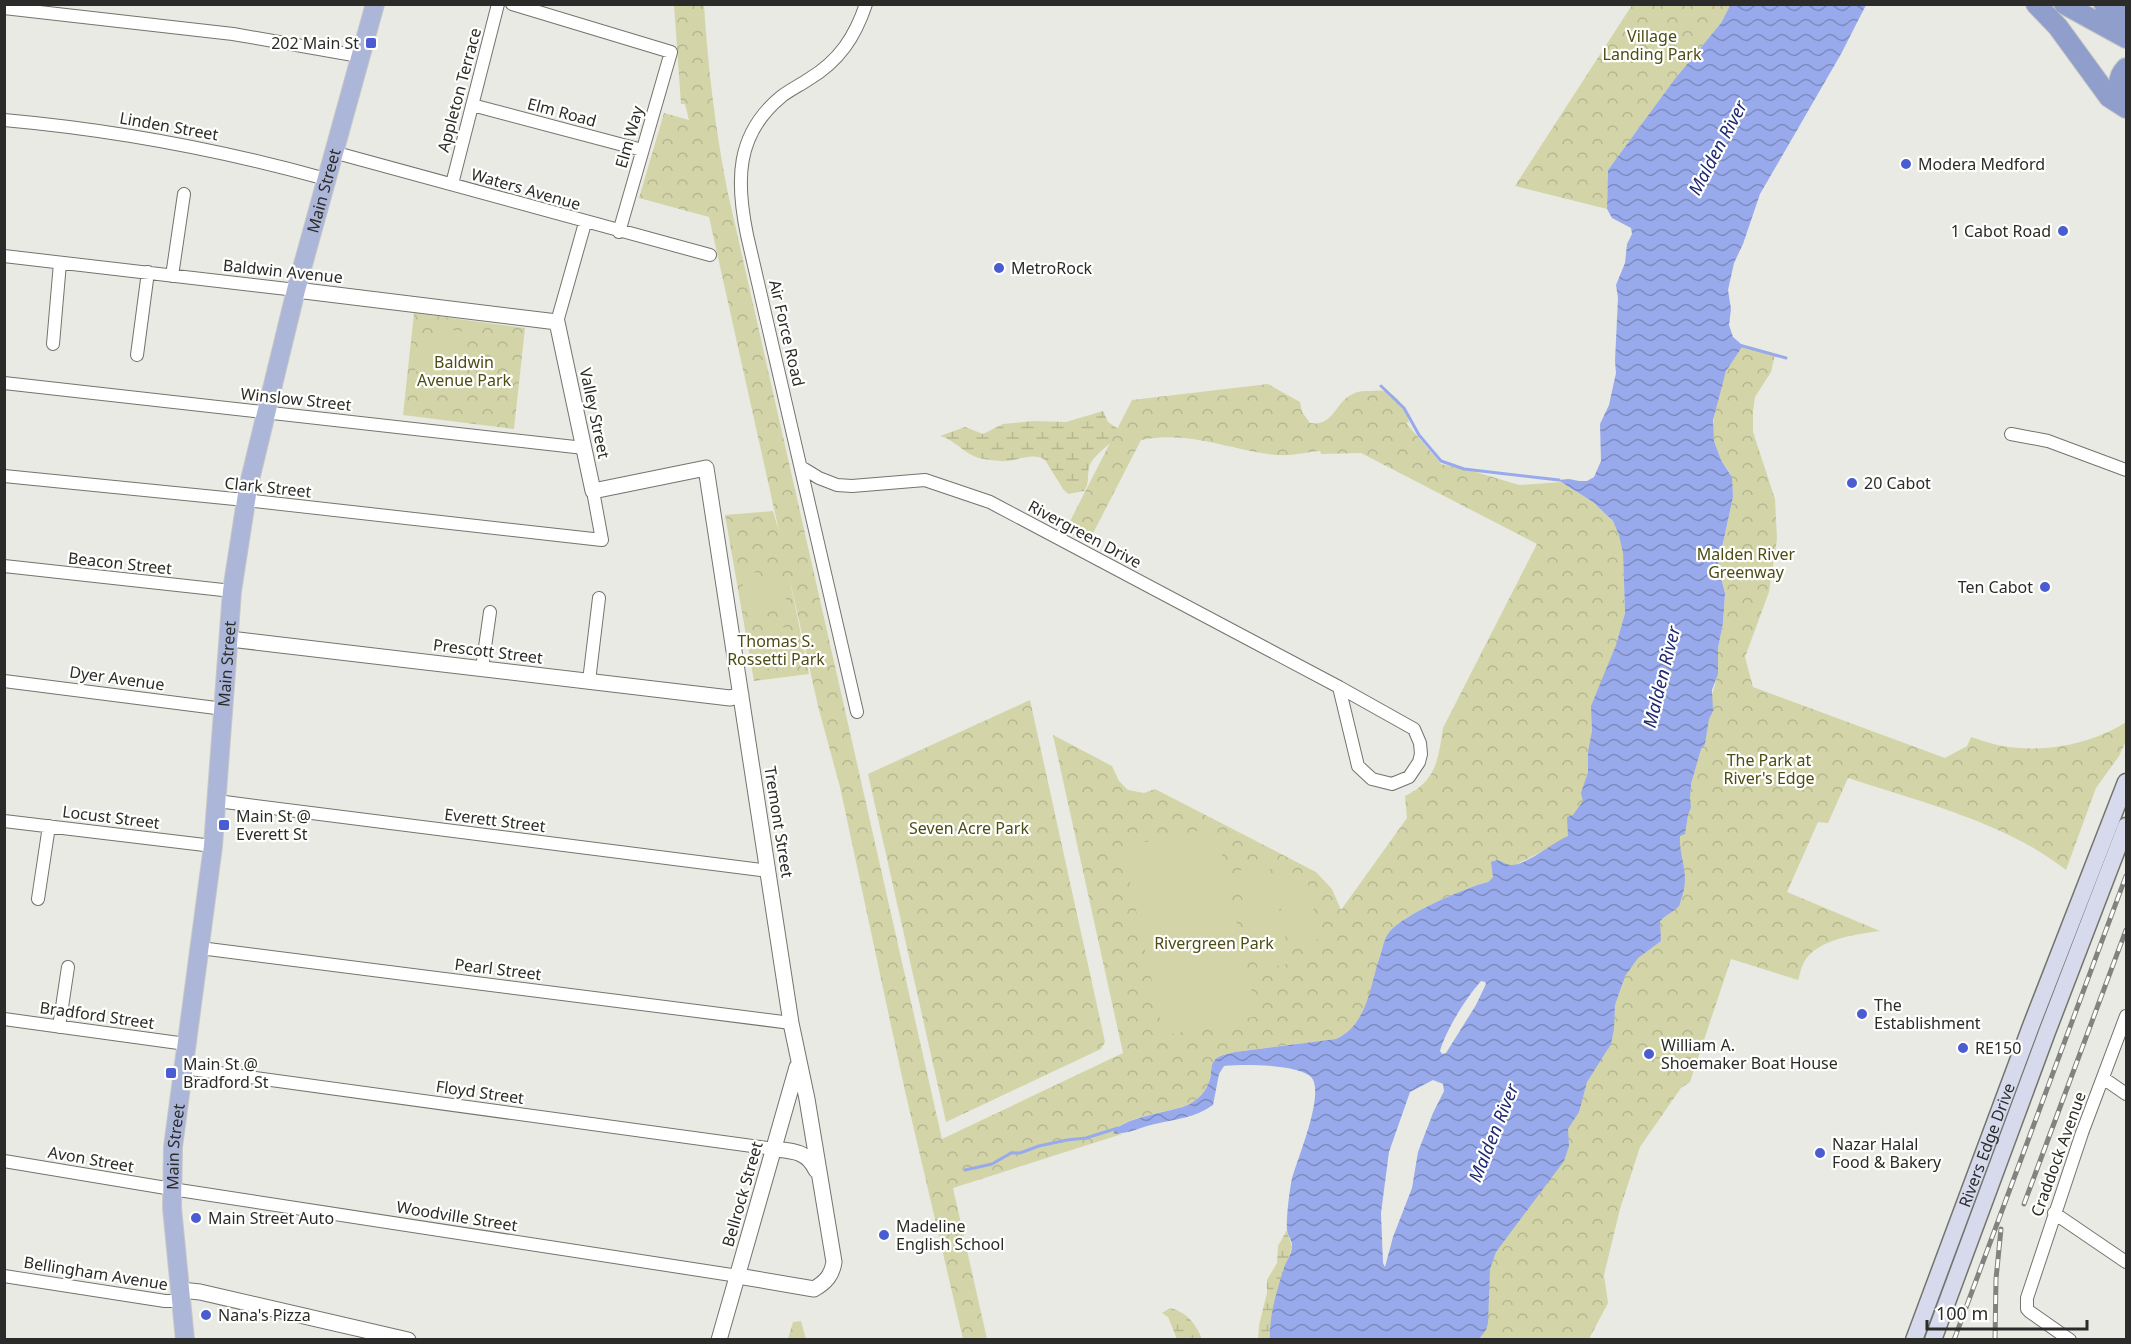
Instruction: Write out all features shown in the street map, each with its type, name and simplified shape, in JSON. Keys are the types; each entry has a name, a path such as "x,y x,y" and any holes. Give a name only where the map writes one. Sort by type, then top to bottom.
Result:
{"highway":[{"path":"2036,4 2058,27 2109,98 2127,108"},
{"path":"2064,4 2127,38"},
{"path":"2104,4 2127,17"},
{"path":"2127,68 2121,74 2119,81 2121,92 2127,101"}],"main road":[{"name":"Main Street","path":"185,1340 172,1189 174,1130 213,846 232,591 245,500 266,413 296,290 375,4"},
{"name":"Rivers Edge Drive","path":"1914,1340 2031,1026 2127,782"},
{"name":"Rivers Edge Drive","path":"1933,1340 2047,1032 2127,826"}],"street":[{"name":"Appleton Terrace","path":"452,184 498,4"},
{"name":"Elm Way","path":"512,4 671,52 619,232"},
{"name":"Air Force Road","path":"857,712 741,206 739,184 747,143 763,116 782,96 837,59 854,34 866,4"},
{"path":"4,8 233,34 359,56"},
{"name":"Elm Road","path":"472,105 642,150"},
{"name":"Linden Street","path":"4,120 72,126 213,150 326,179"},
{"name":"Waters Avenue","path":"333,152 585,223 711,255"},
{"path":"171,276 184,194"},
{"name":"Valley Street","path":"528,533 602,540 557,322 585,223"},
{"name":"Baldwin Avenue","path":"4,256 557,322"},
{"path":"53,345 60,262"},
{"path":"137,355 148,272"},
{"name":"Winslow Street","path":"4,382 584,448"},
{"path":"2011,434 2049,441 2127,470"},
{"name":"Rivergreen Drive","path":"801,467 837,485 852,486 925,480 990,502 1339,687 1414,729 1420,743 1421,754 1419,762 1409,777 1392,784 1372,780 1358,766 1339,687"},
{"name":"Tremont Street","path":"593,492 706,468 791,1023 807,1099 834,1262 832,1272 823,1284 814,1289 738,1276"},
{"name":"Clark Street","path":"4,476 245,500 528,533"},
{"name":"Beacon Street","path":"4,566 232,591"},
{"path":"589,681 599,598"},
{"path":"482,668 490,612"},
{"name":"Prescott Street","path":"230,639 730,698 741,695"},
{"name":"Dyer Avenue","path":"4,681 224,709"},
{"name":"Everett Street","path":"217,801 769,871"},
{"name":"Locust Street","path":"4,821 213,846"},
{"path":"38,899 49,826"},
{"name":"Pearl Street","path":"200,948 791,1023"},
{"path":"60,1027 68,967"},
{"name":"Craddock Avenue","path":"2070,1340 2030,1312 2026,1305 2026,1298 2054,1213 2127,1016"},
{"name":"Bradford Street","path":"4,1019 186,1044"},
{"name":"Bellrock Street","path":"719,1340 796,1075 797,1058"},
{"name":"Floyd Street","path":"183,1068 774,1149"},
{"path":"2103,1078 2127,1094"},
{"name":"Tremont Street","path":"774,1149 804,1154 813,1164 820,1181"},
{"name":"Avon Street","path":"4,1161 172,1189"},
{"name":"Woodville Street","path":"172,1189 738,1276"},
{"path":"2054,1213 2127,1262"},
{"name":"Bellingham Avenue","path":"4,1276 165,1301 181,1296"},
{"path":"181,1296 200,1292 408,1340"}],"green space":[{"name":"Rivergreen Park","path":"674,5 704,5 712,97 727,189 942,1139 1123,1053 1053,735 1112,766 1119,781 1128,790 1144,793 1155,789 1316,872 1332,889 1341,910 1407,818 1405,796 1416,790 1430,776 1437,759 1443,728 1537,544 1361,453 1321,454 1320,451 1278,455 1194,439 1177,438 1141,440 1088,543 1065,531 1132,400 1268,384 1300,402 1302,412 1310,423 1318,423 1329,418 1353,394 1362,391 1389,392 1404,408 1409,423 1406,422 1407,424 1441,464 1519,485 1561,482 1593,502 1613,521 1620,535 1623,552 1625,613 1616,645 1597,695 1592,763 1586,777 1585,801 1574,835 1515,865 1494,861 1493,877 1488,882 1436,902 1398,924 1384,941 1362,1013 1347,1032 1336,1039 1235,1052 1221,1056 1213,1063 1209,1083 1205,1090 1190,1104 1125,1123 1113,1134 1122,1134 953,1188 987,1339 963,1339 905,1091 840,787 818,706 709,217 639,198 664,113 689,120 685,104 681,104"},
{"name":"Village Landing Park","path":"1632,5 1731,5 1721,23 1674,80 1608,170 1607,209 1515,186"},
{"name":"Baldwin Avenue Park","path":"414,313 525,328 514,429 403,415"},
{"path":"443,329 467,332 462,377 415,371 419,335 442,338"},
{"name":"The Park at River's Edge","path":"1742,347 1775,354 1771,372 1755,397 1753,412 1753,432 1775,499 1777,539 1769,592 1745,657 1753,687 1945,758 1967,746 1971,737 2008,747 2054,747 2099,736 2126,722 2126,741 2119,756 2096,788 2066,870 2043,853 1990,826 1848,778 1828,823 1818,822 1787,892 1880,931 1838,939 1818,948 1804,962 1798,980 1731,959 1690,1082 1681,1088 1640,1147 1620,1209 1604,1275 1608,1303 1589,1339 1475,1340 1487,1268 1565,1128 1621,974 1657,919 1687,784 1716,681 1725,593 1718,566 1733,497 1730,473 1721,460 1714,441 1714,414 1722,381 1729,365"},
{"path":"1103,411 1108,422 1123,432 1091,463 1084,491 1068,494 1045,460 1034,457 1005,461 983,459 940,436 965,427 983,434 1003,424 1033,421 1066,422"},
{"name":"Thomas S. Rossetti Park","path":"773,511 782,542 809,674 754,681 725,515"},
{"path":"780,546 781,555 760,559 759,549"},
{"path":"781,568 787,606 769,608 764,571"},
{"path":"758,572 764,609 747,612 741,574"},
{"path":"790,627 796,664 779,667 773,629"},
{"path":"767,630 773,668 756,671 750,633"},
{"name":"Seven Acre Park","path":"1030,700 1105,1042 1101,1049 946,1122 868,774"},
{"path":"1216,827 1257,1016 1164,1036 1122,847"},
{"path":"1269,864 1291,963 1258,970 1236,871"},
{"path":"1297,872 1303,874 1307,879 1319,935 1315,942 1299,947 1291,946 1288,941 1276,886 1280,877"},
{"path":"1287,1230 1292,1247 1277,1293 1270,1339 1258,1340 1259,1325 1267,1293 1267,1280 1277,1263 1278,1246"},
{"path":"1170,1308 1190,1319 1202,1339 1177,1339 1168,1317 1162,1313"},
{"path":"801,1321 806,1339 788,1339 793,1322"}],"water":[{"name":"Malden River","path":"1731,4 1866,5 1841,54 1760,194 1734,263 1728,290 1731,309 1729,325 1733,337 1742,347 1726,371 1713,420 1714,441 1721,460 1732,477 1733,497 1718,566 1725,593 1723,623 1718,648 1718,674 1712,690 1713,711 1709,719 1705,744 1701,749 1691,784 1691,807 1685,834 1680,836 1685,880 1680,904 1660,921 1661,941 1638,958 1625,976 1615,1005 1611,1044 1587,1082 1579,1112 1568,1129 1569,1146 1564,1161 1496,1252 1490,1269 1488,1323 1479,1339 1270,1339 1274,1303 1292,1249 1287,1229 1288,1202 1292,1179 1313,1111 1315,1086 1312,1078 1306,1073 1284,1068 1257,1065 1224,1066 1219,1074 1213,1105 1199,1113 1113,1134 1117,1128 1134,1120 1194,1102 1207,1088 1213,1063 1221,1056 1235,1052 1336,1039 1347,1032 1362,1013 1367,1002 1385,938 1390,931 1436,902 1488,882 1493,877 1491,862 1497,860 1510,865 1524,862 1568,836 1567,817 1573,815 1583,801 1581,793 1588,772 1588,752 1592,731 1591,706 1616,645 1625,613 1623,553 1613,521 1593,502 1558,480 1587,481 1594,477 1601,461 1600,424 1609,405 1616,373 1618,298 1616,285 1625,263 1627,244 1632,234 1631,228 1612,218 1607,209 1608,170 1674,80 1721,23","holes":["1481,981 1486,984 1476,1005 1446,1053 1442,1054 1440,1051 1452,1024","1433,1080 1443,1084 1444,1091 1418,1152 1412,1188 1393,1237 1385,1267 1381,1213 1389,1152 1410,1092"]}],"waterway":[{"path":"1739,345 1786,358"},
{"path":"1381,386 1404,408 1419,435 1441,461 1464,469 1559,480"},
{"path":"965,1170 992,1164 1011,1153 1086,1138 1118,1128"}],"railway":[{"path":"1954,1340 2126,876"},
{"path":"2024,1204 2126,930"},
{"path":"1995,1340 1996,1279 2001,1229"}],"place":[{"name":"202 Main St","path":"371,43"},
{"name":"Modera Medford","path":"1906,164"},
{"name":"1 Cabot Road","path":"2063,231"},
{"name":"MetroRock","path":"999,268"},
{"name":"20 Cabot","path":"1852,483"},
{"name":"Ten Cabot","path":"2045,587"},
{"name":"Main St @ Everett St","path":"224,825"},
{"name":"The Establishment","path":"1862,1014"},
{"name":"RE150","path":"1963,1048"},
{"name":"William A. Shoemaker Boat House","path":"1649,1054"},
{"name":"Main St @ Bradford St","path":"171,1073"},
{"name":"Nazar Halal Food & Bakery","path":"1820,1153"},
{"name":"Main Street Auto","path":"196,1218"},
{"name":"Madeline English School","path":"884,1235"},
{"name":"Nana's Pizza","path":"206,1315"}],"park label":[{"name":"Malden River Greenway","path":"1746,563"}]}
